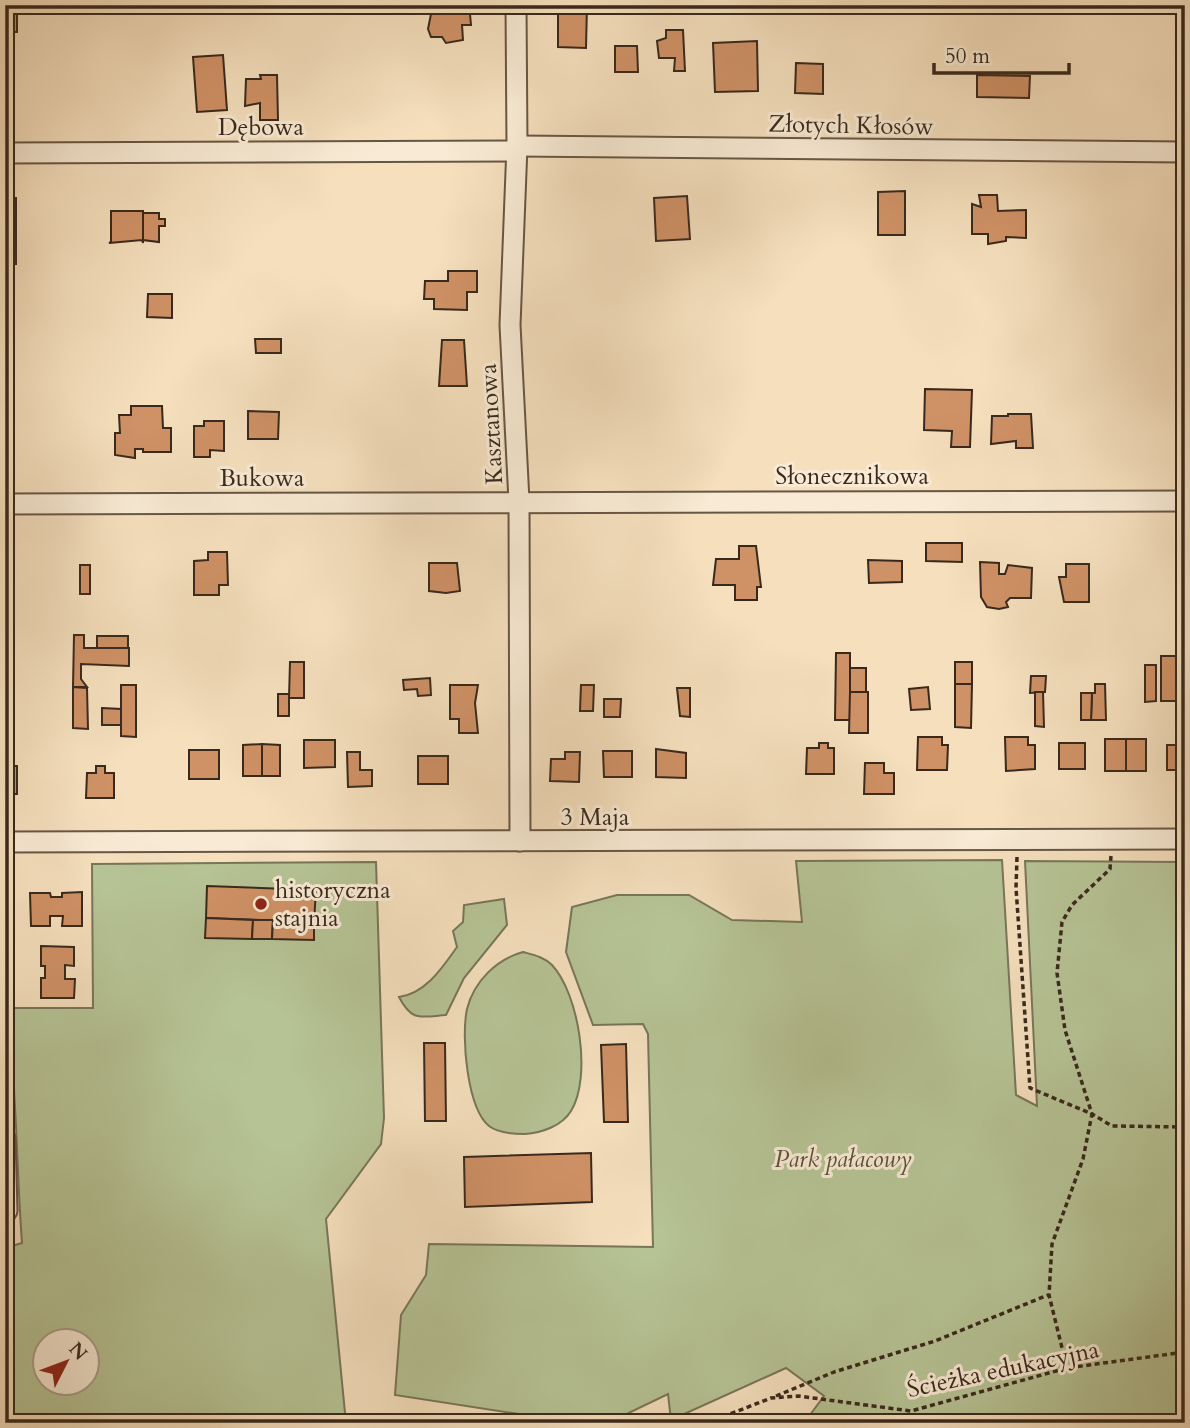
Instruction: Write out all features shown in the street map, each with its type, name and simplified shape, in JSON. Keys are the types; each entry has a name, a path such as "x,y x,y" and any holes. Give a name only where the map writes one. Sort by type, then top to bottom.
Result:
{"street":[{"name":"Kasztanowa","path":"516,5 517,148 510,325 519,501 520,841"},
{"name":"Złotych Kłosów","path":"517,148 1185,152"},
{"name":"Dębowa","path":"5,153 517,148"},
{"name":"Słonecznikowa","path":"519,501 1185,500"},
{"name":"Bukowa","path":"5,504 519,501"},
{"name":"3 Maja","path":"5,842 1185,839"},
{"path":"5,1138 7,1211"}],"path":[{"path":"1018,840 1016,888 1030,1088 1092,1114 1112,1126 1185,1128"},
{"path":"1067,1368 1049,1295 1052,1244 1083,1159 1092,1114 1065,1030 1058,960 1062,922 1072,905 1110,869 1114,840"},
{"path":"771,1398 834,1372 935,1341 1049,1295"},
{"name":"Ścieżka edukacyjna","path":"707,1423 771,1398 798,1396 911,1411 1067,1368 1185,1352"}],"green space":[{"name":"Park pałacowy","path":"1002,860 1016,1095 1037,1106 1025,861 1185,862 1185,1423 804,1423 824,1396 786,1368 671,1420 668,1394 610,1422 577,1423 395,1395 401,1315 426,1275 429,1244 653,1247 648,1034 643,1024 593,1025 566,952 572,907 617,895 689,895 732,920 802,922 796,861"},
{"path":"376,862 384,1118 381,1144 326,1219 346,1423 5,1423 5,1248 22,1243 13,1067 7,1008 93,1008 92,864"},
{"path":"504,899 507,925 464,978 446,1015 423,1017 408,1011 399,997 409,995 425,985 457,947 453,931 463,922 464,905"},
{"path":"523,952 546,960 561,978 575,1015 581,1058 581,1078 571,1111 551,1128 525,1134 497,1130 481,1117 467,1071 465,1036 467,1009 475,989 496,966"}],"building":[{"path":"558,5 587,5 586,48 558,47"},
{"path":"5,6 17,6 17,32 5,32"},
{"path":"431,14 470,14 471,25 462,25 463,40 446,43 442,37 431,37 428,29"},
{"path":"666,30 683,30 685,71 674,71 675,58 659,58 657,41 666,38"},
{"path":"757,41 758,91 715,92 713,43"},
{"path":"615,46 637,46 638,72 615,72"},
{"path":"223,55 227,110 197,112 193,57"},
{"path":"796,63 823,64 823,94 795,93"},
{"path":"260,75 277,75 278,120 260,120 260,103 245,106 246,79 261,79"},
{"path":"977,75 1030,76 1029,98 977,97"},
{"path":"5,84 14,84 14,114 5,114"},
{"path":"905,191 905,235 878,235 878,192"},
{"path":"979,195 997,195 998,211 1026,210 1026,238 1006,237 1006,241 988,244 988,234 972,234 972,204 981,207"},
{"path":"687,196 690,239 656,241 654,198"},
{"path":"5,198 16,198 16,264 5,264"},
{"path":"111,211 143,211 143,243 142,240 109,243"},
{"path":"143,213 159,213 159,219 165,219 165,226 159,226 159,242 143,240"},
{"path":"448,271 477,271 477,292 467,292 467,310 434,309 434,299 424,299 425,281 448,281"},
{"path":"148,294 172,294 172,318 147,317"},
{"path":"255,339 281,339 281,353 256,353"},
{"path":"442,340 464,340 467,386 439,386"},
{"path":"925,389 972,390 970,447 951,447 952,431 924,430"},
{"path":"131,406 162,406 163,428 171,428 171,452 143,452 143,449 135,449 135,458 115,455 115,433 120,433 119,415 131,415"},
{"path":"248,411 279,412 278,439 248,439"},
{"path":"1031,414 1033,448 1016,448 1016,441 991,444 992,416"},
{"path":"204,421 224,421 224,451 210,450 210,457 194,457 194,426 204,426"},
{"path":"926,543 962,543 962,562 926,561"},
{"path":"739,546 756,546 761,587 757,587 757,600 735,600 735,585 713,585 716,559 739,559"},
{"path":"208,552 227,552 228,585 219,585 219,595 194,595 194,561 208,560"},
{"path":"868,560 902,561 902,582 869,583"},
{"path":"980,562 999,563 999,574 1005,574 1008,565 1032,568 1031,598 1010,598 1006,602 1008,607 999,609 987,607 981,597"},
{"path":"429,563 457,563 460,591 429,591"},
{"path":"1066,564 1089,564 1089,602 1064,602 1059,577 1066,577"},
{"path":"80,565 90,565 90,594 80,594"},
{"path":"74,635 84,635 84,648 129,648 129,666 81,664 81,679 87,687 73,687"},
{"path":"97,636 128,636 128,648 97,648"},
{"path":"836,653 850,653 850,720 835,720"},
{"path":"1161,656 1178,656 1178,701 1161,701"},
{"path":"290,662 304,662 304,698 289,698"},
{"path":"955,662 972,662 972,684 955,684"},
{"path":"1145,665 1156,665 1156,701 1145,702"},
{"path":"850,668 866,668 866,692 850,692"},
{"path":"1031,676 1046,676 1045,692 1030,693"},
{"path":"430,678 431,695 418,696 417,689 404,690 403,680"},
{"path":"955,684 972,684 971,728 955,727"},
{"path":"1095,684 1105,684 1106,720 1091,720"},
{"path":"121,685 136,685 136,737 121,736"},
{"path":"450,685 478,685 475,703 478,733 459,733 459,719 450,719"},
{"path":"581,685 594,685 593,711 580,711"},
{"path":"73,687 87,688 88,729 73,728"},
{"path":"928,687 930,709 911,710 909,689"},
{"path":"677,688 690,688 690,717 680,716"},
{"path":"850,692 868,692 868,733 849,733"},
{"path":"1035,692 1043,692 1044,727 1035,726"},
{"path":"1081,693 1092,693 1091,720 1081,720"},
{"path":"278,694 289,694 289,716 278,716"},
{"path":"604,699 621,699 620,717 604,717"},
{"path":"102,708 121,709 121,725 102,725"},
{"path":"1177,736 1185,736 1185,770 1167,770 1167,745 1177,745"},
{"path":"918,737 942,737 942,745 948,745 947,770 917,770"},
{"path":"1005,737 1028,737 1028,745 1035,745 1035,769 1006,771"},
{"path":"1105,739 1126,739 1126,771 1105,771"},
{"path":"1126,739 1146,739 1146,771 1126,771"},
{"path":"304,740 335,740 335,767 304,768"},
{"path":"819,743 828,743 828,748 834,748 834,774 806,774 807,748 819,748"},
{"path":"1059,743 1085,743 1085,769 1059,769"},
{"path":"262,744 262,776 243,776 243,745"},
{"path":"262,744 280,745 280,776 262,776"},
{"path":"656,749 686,753 686,778 656,777"},
{"path":"189,750 219,750 219,779 189,779"},
{"path":"603,751 632,751 632,777 604,777"},
{"path":"347,752 360,752 360,770 372,770 372,786 348,787"},
{"path":"565,752 580,752 579,782 550,781 551,759 565,759"},
{"path":"418,756 448,756 448,784 418,784"},
{"path":"5,759 7,766 17,766 17,794 5,794"},
{"path":"865,763 884,763 884,773 894,773 894,794 864,794"},
{"path":"96,766 105,766 105,773 114,773 114,798 86,798 87,773 96,773"},
{"name":"historyczna stajnia","path":"207,886 316,890 314,922 206,918"},
{"path":"82,892 82,926 62,926 63,916 50,916 50,926 31,926 30,893 50,893 51,897 62,897 62,893"},
{"path":"206,918 253,920 252,939 205,938"},
{"path":"253,920 273,920 272,939 252,939"},
{"path":"273,920 314,922 314,940 272,939"},
{"path":"41,946 74,947 74,966 65,965 65,979 75,979 74,998 41,998 41,978 45,978 45,966 41,966"},
{"path":"424,1043 445,1043 446,1121 425,1121"},
{"path":"626,1044 628,1122 604,1122 601,1045"},
{"path":"591,1153 592,1202 465,1207 464,1157"}],"place":[{"name":"historyczna stajnia","path":"261,904"}]}
